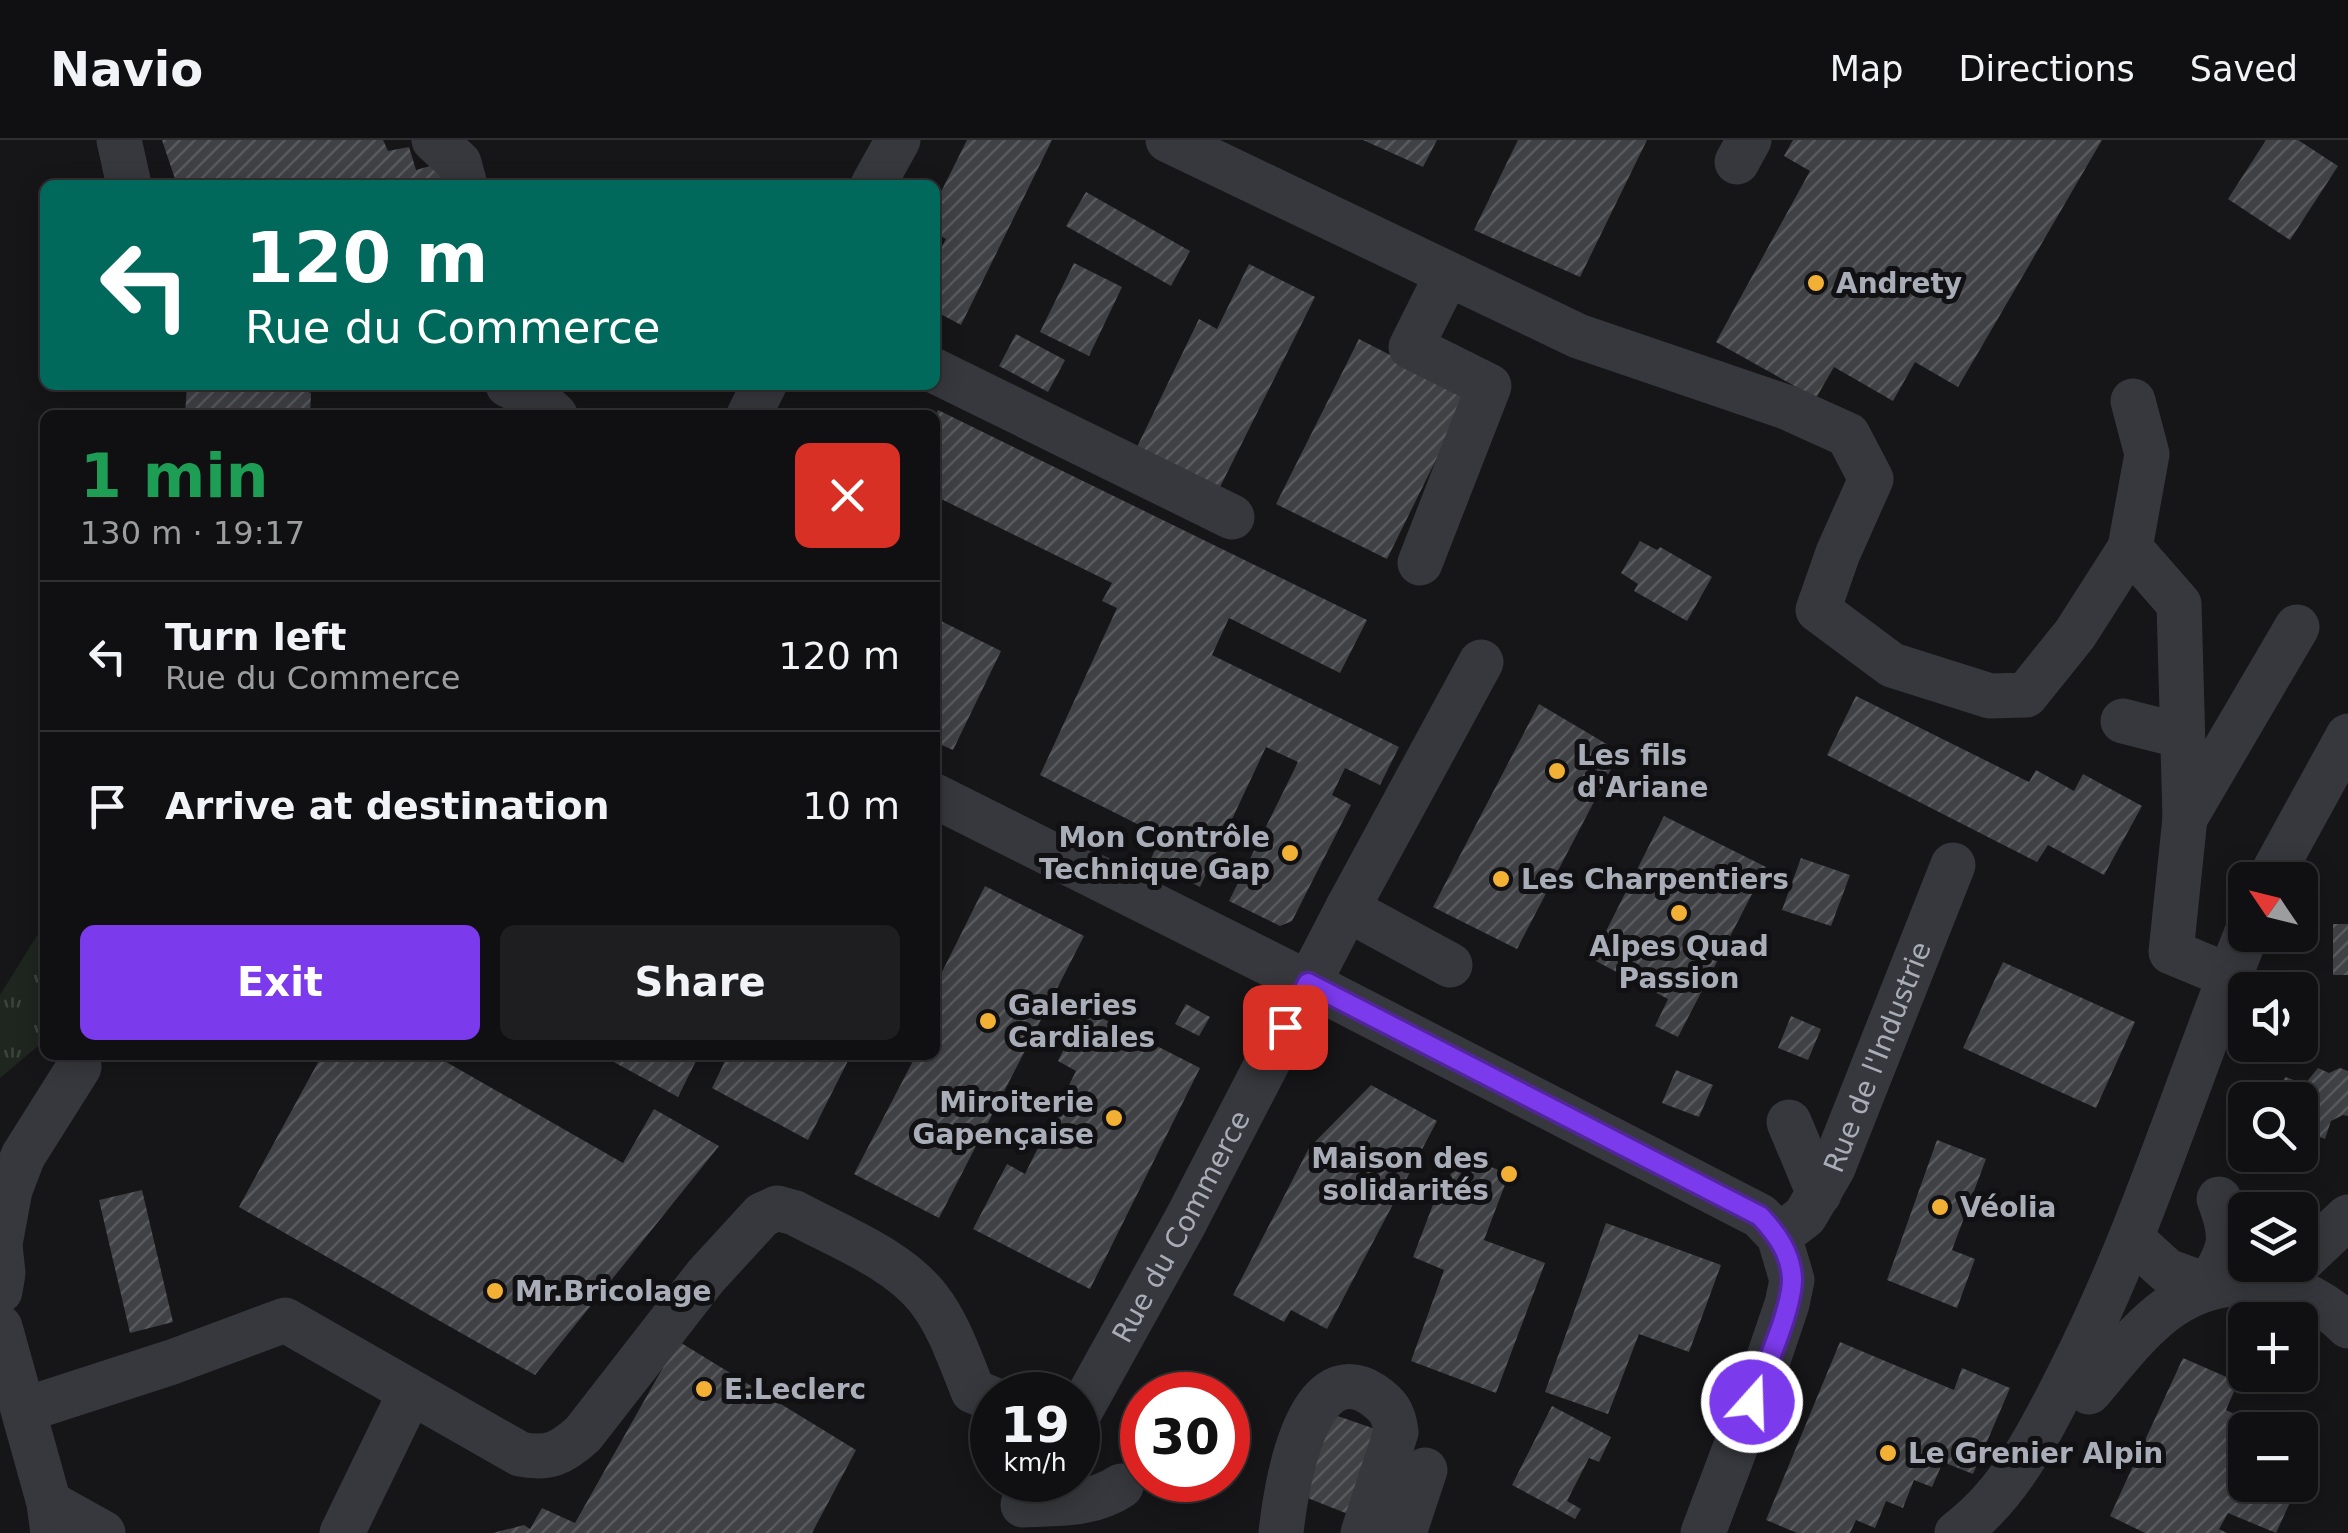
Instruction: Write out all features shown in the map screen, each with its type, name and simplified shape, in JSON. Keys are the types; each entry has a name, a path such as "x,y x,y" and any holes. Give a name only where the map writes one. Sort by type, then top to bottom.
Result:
{"street":[{"path":"119,140 128,180"},
{"path":"434,140 458,163 463,180"},
{"path":"876,180 898,140"},
{"path":"1168,140 1578,336 1786,407 1848,435 1871,479 1818,610 1892,665 1990,696 2026,695 2075,634 2130,548 2148,454 2133,401"},
{"path":"1420,564 1489,386 1411,346 1447,275"},
{"path":"940,373 1232,517"},
{"path":"1972,1531 2041,1432 2104,1306 2238,956 2172,952 2185,818 2179,604 2130,548"},
{"path":"2185,818 2298,627"},
{"name":"Rue du Commerce","path":"1100,1376 1186,1222 1347,908 1481,662"},
{"path":"2122,721 2182,736"},
{"path":"2280,862 2348,736"},
{"path":"940,799 1760,1216 1779,1236 1792,1280 1787,1304 1703,1533"},
{"name":"Rue de l'Industrie","path":"1779,1236 1805,1216 1833,1168 1952,865"},
{"path":"1347,908 1450,965"},
{"path":"0,1129 87,1061"},
{"path":"0,1291 0,1245 10,1190 23,1156 87,1061"},
{"path":"1789,1122 1819,1194"},
{"path":"2157,1170 2228,1205"},
{"path":"12,1400 172,1362 285,1320 520,1454 548,1457 563,1452 583,1434 706,1276 762,1215 777,1208 795,1213 901,1272 930,1301 947,1328 970,1384"},
{"path":"2318,1246 2348,1218"},
{"path":"2130,1238 2167,1272 2208,1286"},
{"path":"2208,1286 2228,1247"},
{"path":"2318,1278 2348,1294"},
{"path":"1972,1531 2044,1474 2089,1392 2163,1310 2208,1286 2232,1282"},
{"path":"2303,1282 2310,1297 2348,1326"},
{"path":"2089,1392 2104,1306"},
{"path":"0,1327 12,1400 51,1518 103,1533"},
{"path":"1280,1533 1287,1480 1295,1454 1324,1396 1340,1387 1363,1389 1387,1404 1394,1418 1396,1432 1364,1533"},
{"path":"342,1533 410,1393"},
{"path":"1404,1533 1426,1470"},
{"path":"1022,1506 1085,1502 1102,1498 1120,1487"}],"green space":[{"path":"40,931 40,1044 0,1078 0,995"}],"building":[{"path":"162,140 383,140 388,151 409,147 416,170 441,163 447,180 199,179 175,180"},
{"path":"967,140 1052,140 961,325 940,314 940,250 946,239 940,236 940,194"},
{"path":"1363,140 1437,140 1423,167"},
{"path":"1518,140 1647,140 1580,277 1474,230"},
{"name":"Andrety","path":"1793,140 2102,140 1958,387 1915,362 1893,401 1834,367 1816,398 1716,342 1810,171 1784,156"},
{"path":"2266,140 2298,140 2338,166 2290,240 2228,199"},
{"path":"1086,192 1190,251 1171,286 1066,226"},
{"path":"1074,263 1122,287 1089,356 1040,332"},
{"path":"1249,264 1315,297 1219,489 1137,447 1199,319 1217,329"},
{"path":"1016,334 1065,360 1048,392 999,366"},
{"path":"1359,339 1468,395 1387,559 1276,504"},
{"path":"187,390 311,393 310,410 185,410"},
{"path":"940,411 1367,620 1340,673 1229,618 1212,655 1399,747 1380,785 1345,768 1332,795 1351,805 1292,921 1280,926 1229,901 1298,762 1266,747 1200,887 1150,861 1161,836 1040,775 1117,608 1102,601 1112,583 940,498"},
{"path":"1640,541 1657,550 1660,547 1712,577 1687,621 1634,591 1638,584 1621,573"},
{"path":"940,620 1001,651 953,750 940,744"},
{"path":"1856,696 2029,782 2036,770 2074,791 2083,774 2142,806 2104,875 2048,845 2037,862 1827,755"},
{"path":"1539,704 1620,752 1517,949 1433,907"},
{"name":"Alpes Quad Passion","path":"1664,816 1766,867 1678,1037 1655,1026 1668,999 1592,959"},
{"path":"1801,858 1850,875 1831,926 1782,910"},
{"name":"Galeries Cardiales","path":"985,886 1084,936 939,1218 854,1174 913,1060 940,1060 940,976"},
{"path":"2333,924 2348,924 2348,975 2333,975"},
{"path":"2003,962 2135,1022 2096,1108 1963,1048"},
{"path":"1186,1004 1210,1017 1199,1036 1175,1024"},
{"name":"Miroiterie Gapençaise","path":"1084,1009 1200,1068 1090,1289 973,1229 1007,1164 1025,1174 1076,1071 1058,1061"},
{"path":"1791,1016 1821,1029 1808,1060 1778,1048"},
{"name":"Mr.Bricolage","path":"319,1060 443,1060 623,1163 654,1109 719,1146 535,1375 239,1207"},
{"path":"610,1060 696,1060 678,1097"},
{"path":"726,1060 848,1060 808,1140 712,1088"},
{"path":"2318,1068 2329,1073 2340,1068 2348,1071 2348,1116 2331,1121 2325,1139 2318,1136 2318,1082 2307,1082"},
{"path":"1676,1070 1713,1085 1699,1117 1662,1103"},
{"path":"1371,1085 1437,1121 1327,1329 1291,1310 1284,1322 1233,1295 1309,1148"},
{"name":"Véolia","path":"1937,1140 1986,1159 1952,1250 1975,1259 1957,1308 1887,1280"},
{"path":"1458,1154 1509,1174 1484,1240 1545,1263 1496,1393 1411,1361 1444,1270 1413,1257 1434,1202 1440,1204"},
{"path":"142,1190 173,1322 130,1333 99,1200"},
{"path":"1606,1223 1721,1265 1689,1352 1639,1334 1608,1414 1545,1392"},
{"name":"E.Leclerc","path":"678,1341 856,1450 812,1533 493,1533 524,1525 530,1529 542,1508 575,1523"},
{"name":"Le Grenier Alpin","path":"1840,1342 1954,1390 1962,1368 2010,1388 1973,1474 1943,1462 1932,1487 1914,1480 1903,1508 1886,1501 1875,1528 1856,1520 1850,1533 1797,1533 1766,1520"},
{"path":"2183,1358 2228,1378 2228,1392 2234,1392 2226,1410 2230,1412 2228,1502 2290,1502 2276,1533 2228,1513 2219,1529 2227,1533 2145,1533 2110,1516"},
{"path":"1552,1406 1611,1437 1599,1462 1589,1458 1567,1501 1581,1509 1575,1519 1512,1485"},
{"path":"1329,1413 1378,1430 1348,1514 1300,1495"}],"place":[{"name":"Andrety","path":"1816,283"},
{"name":"Les fils d'Ariane","path":"1557,771"},
{"name":"Mon Contrôle Technique Gap","path":"1290,853"},
{"name":"Les Charpentiers","path":"1501,879"},
{"name":"Alpes Quad Passion","path":"1679,913"},
{"name":"Galeries Cardiales","path":"988,1021"},
{"name":"Miroiterie Gapençaise","path":"1114,1118"},
{"name":"Maison des solidarités","path":"1509,1174"},
{"name":"Véolia","path":"1940,1207"},
{"name":"Mr.Bricolage","path":"495,1291"},
{"name":"E.Leclerc","path":"704,1389"},
{"name":"Le Grenier Alpin","path":"1888,1453"}],"route":[{"path":"1285,1027 1308,983 1760,1216 1779,1236 1792,1280 1752,1402"}]}
